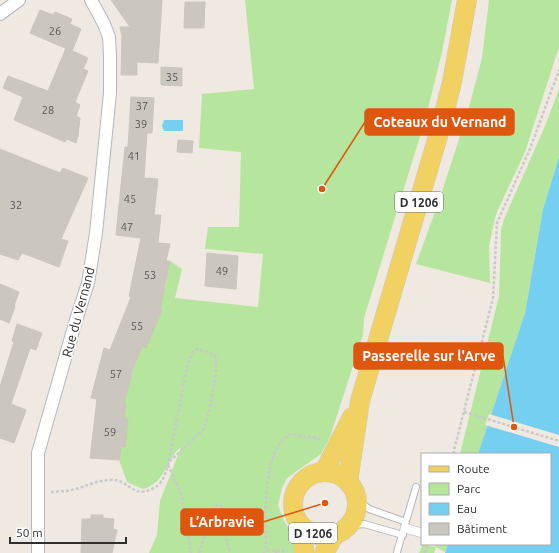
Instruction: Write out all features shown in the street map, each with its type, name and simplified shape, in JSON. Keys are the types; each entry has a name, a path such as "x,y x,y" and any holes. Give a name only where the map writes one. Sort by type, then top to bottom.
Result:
{"main road":[{"name":"D 1206","path":"348,482 360,401 441,126 452,82 467,0"},
{"name":"D 1206","path":"342,530 324,536 308,531 299,522 293,505 295,492 302,482 312,474 324,472 360,401"},
{"path":"324,472 337,474 348,482 354,489 356,499"},
{"name":"D 1206","path":"324,553 356,514 356,499"},
{"name":"D 1206","path":"304,527 304,553"}],"street":[{"path":"0,14 19,0"},
{"name":"Rue du Vernand","path":"38,553 38,453 88,282 96,233 110,94 109,36 101,17 91,0"},
{"path":"405,528 421,534"}],"lane":[{"path":"397,552 416,487"},
{"path":"356,499 369,509 405,528"},
{"path":"342,530 364,524 405,528"}],"path":[{"path":"453,453 494,298 497,223 530,149 559,70"},
{"path":"38,492 67,491 103,480 113,479 137,491 145,493 159,486 165,476 187,367 193,352 197,349 207,352 216,357 216,374 209,412 204,429 168,463"},
{"path":"464,412 559,441"},
{"path":"263,553 266,550 264,514 265,493 272,460 278,445 290,434 316,438 337,447"},
{"path":"168,463 182,496 191,553"},
{"path":"199,553 213,510 216,505 219,504 222,507 223,527 230,553"},
{"path":"266,550 277,551 275,553"}],"green space":[{"path":"245,0 452,0 442,52 426,117 364,318 363,335 330,437 321,454 287,478 282,488 278,505 284,521 296,538 297,553 149,553 157,535 160,501 181,447 173,456 161,477 149,487 143,489 127,482 119,460 121,446 125,446 128,419 124,418 125,405 120,404 127,391 133,371 129,370 132,357 137,359 142,346 146,348 162,310 158,308 160,288 165,289 170,261 182,269 175,298 258,307 263,254 205,249 208,227 239,227 241,152 199,148 202,94 254,89"},
{"path":"489,0 559,0 559,47 525,152 496,214 489,246 490,283 416,264 439,201 468,111 482,58"},
{"path":"559,89 559,157 543,209 525,313 478,453 460,453 499,296 501,230 504,219 545,126"},
{"path":"423,545 435,547 436,545 448,545 445,552 436,547 434,553 419,553"}],"water":[{"path":"164,120 183,120 183,131 164,131 162,126"},
{"path":"559,157 559,553 445,553 448,545 551,545 551,453 478,453 525,313 543,209"}],"pier":[{"path":"489,414 559,435 559,447 485,425"}],"building":[{"path":"111,0 162,0 158,63 137,62 137,75 121,75 122,36 120,27 130,27"},
{"path":"185,2 205,2 204,28 184,28"},
{"path":"40,10 53,15 55,12 72,19 70,24 81,29 72,51 30,33"},
{"path":"66,48 88,58 83,69 88,71 75,102 80,105 76,116 80,118 76,143 67,139 65,142 14,120 23,97 3,88 8,76 48,91"},
{"path":"161,67 182,68 182,86 161,85"},
{"path":"131,97 154,98 152,133 147,133 144,178 158,179 154,215 161,215 158,243 170,244 166,261 170,261 160,309 162,310 146,348 142,346 133,368 124,404 126,405 124,418 128,419 125,447 121,446 119,460 90,458 97,399 91,398 104,348 110,350 131,297 129,296 141,238 116,235 125,147 128,147"},
{"path":"178,140 193,141 192,153 177,152"},
{"path":"0,149 60,173 63,168 88,178 61,239 68,241 59,267 22,253 18,260 0,254"},
{"path":"207,253 238,256 236,289 205,286"},
{"path":"0,284 19,292 9,323 0,319"},
{"path":"17,324 42,333 36,350 30,348 11,404 26,410 14,443 0,438 0,387 14,342 12,341"},
{"path":"91,515 103,515 103,518 114,519 113,529 117,530 112,553 81,553 82,519 91,519"}],"place":[{"name":"Coteaux du Vernand","path":"322,189"},
{"name":"Passerelle sur l'Arve","path":"514,427"},
{"name":"L’Arbravie","path":"325,503"}]}
